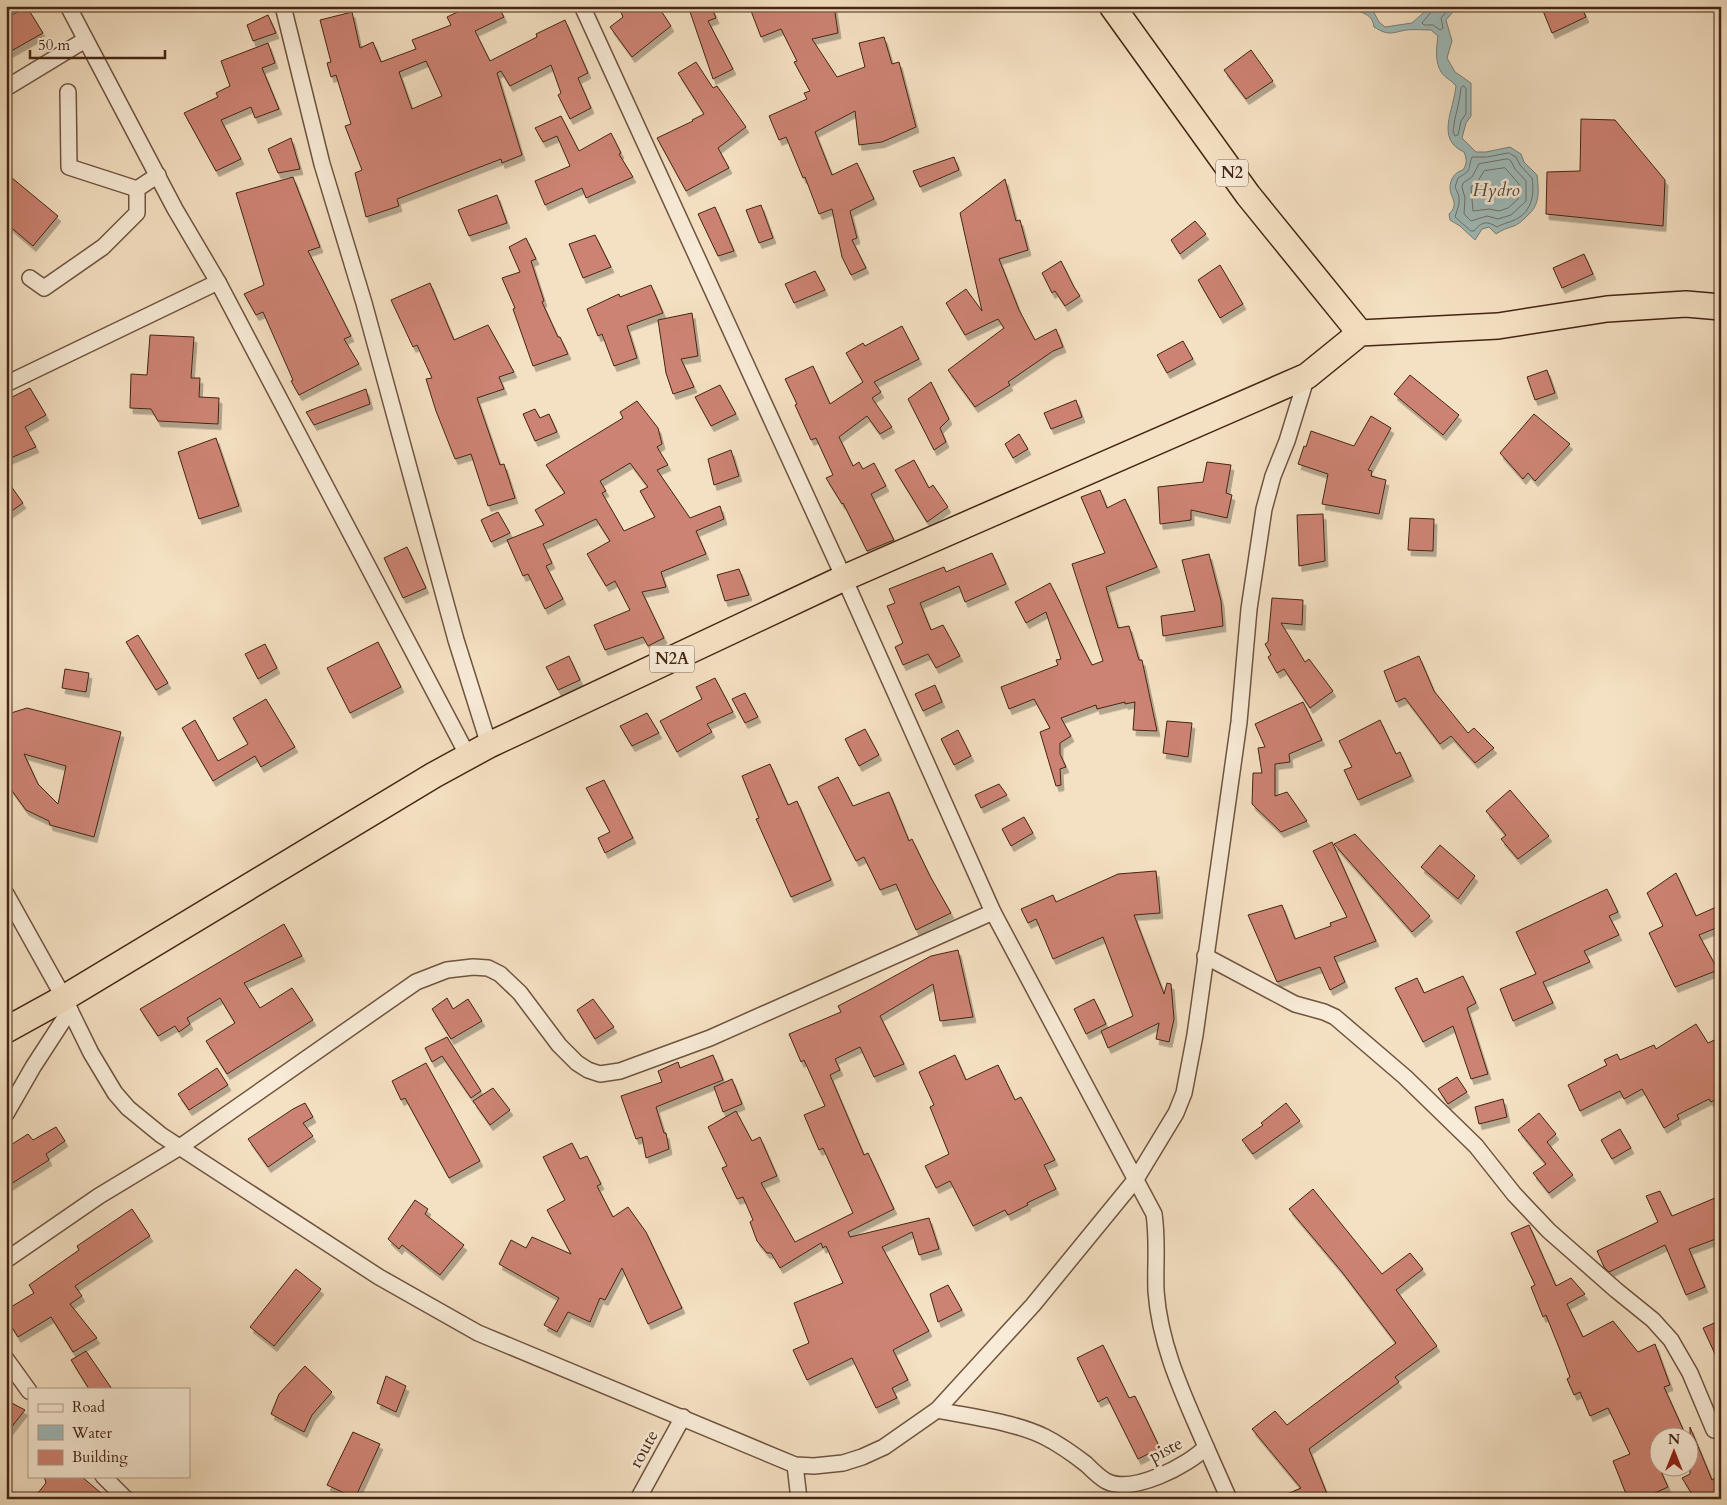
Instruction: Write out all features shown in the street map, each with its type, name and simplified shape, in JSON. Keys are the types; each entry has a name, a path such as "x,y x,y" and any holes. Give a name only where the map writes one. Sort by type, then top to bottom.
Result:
{"highway":[{"name":"N2","path":"1112,6 1248,195 1360,333"},
{"path":"1360,333 1498,326 1617,309 1686,304 1721,307"},
{"name":"N2A","path":"6,1030 67,1004 479,750 844,578 1307,376 1360,333"}],"street":[{"path":"68,6 158,176 479,750"},
{"path":"283,6 322,164 364,303 456,640 479,750"},
{"name":"piste","path":"582,6 844,578 993,912 1154,1214 1156,1229 1156,1291 1159,1312 1171,1364 1206,1446 1192,1459 1155,1478 1118,1485 1106,1482 1078,1458 1044,1436 1019,1427 938,1410"},
{"path":"6,88 85,40"},
{"path":"68,92 69,167 136,189 158,176"},
{"path":"30,278 44,288 103,247 137,213 136,189"},
{"path":"6,384 218,282"},
{"path":"6,894 67,1004 91,1054 115,1093 128,1108 161,1135 378,1277 478,1333 795,1464 814,1466 843,1463 862,1457 884,1447 938,1410 1033,1305 1136,1179 1176,1113 1184,1093 1195,1035 1239,722 1249,609 1264,509 1273,476 1287,441 1307,376"},
{"path":"6,1260 99,1196 180,1147 416,982 447,970 473,967 488,968 500,974 520,993 559,1044 577,1063 588,1070 600,1074 638,1066 710,1038 993,912"},
{"path":"1205,956 1295,1004 1335,1017 1405,1077 1476,1146 1514,1194 1549,1232 1609,1285 1653,1320 1671,1340 1690,1373 1714,1430"},
{"path":"6,1114 67,1004"},
{"path":"6,1359 28,1390"},
{"name":"route","path":"638,1499 682,1418"},
{"path":"1206,1446 1229,1499"},
{"path":"795,1464 798,1499"},
{"path":"105,1478 126,1499"}],"water":[{"name":"Hydro","path":"1347,6 1371,7 1379,22 1385,27 1412,23 1431,6 1452,6 1452,13 1446,20 1452,41 1447,58 1455,72 1471,83 1471,116 1466,123 1462,138 1476,152 1510,147 1521,154 1524,162 1537,175 1538,193 1536,203 1531,212 1521,222 1496,234 1489,227 1482,229 1475,240 1460,226 1450,220 1449,214 1454,207 1450,191 1451,182 1455,174 1463,170 1466,159 1464,152 1450,140 1448,132 1448,123 1456,86 1440,70 1437,53 1438,36 1431,30 1383,32 1374,27 1368,15"}],"building":[{"path":"470,6 498,6 504,17 475,31 490,61 537,37 536,34 565,20 588,73 578,78 591,108 570,119 558,95 561,93 551,65 510,86 501,71 497,73 522,155 502,163 501,159 397,199 399,206 366,217 355,173 362,170 345,126 351,124 336,75 331,77 327,63 331,62 320,20 352,12 360,48 373,42 381,62 416,49 412,40 451,25 447,17","holes":["426,61 442,96 412,109 399,72"]},
{"path":"618,6 658,6 671,26 632,57 610,27 623,17"},
{"path":"688,6 711,6 716,18 708,21 733,69 713,79"},
{"path":"764,6 834,6 838,33 812,39 837,77 865,67 859,43 884,37 892,64 899,62 916,127 882,142 859,145 855,111 815,132 832,175 857,163 874,199 850,211 857,238 852,240 866,268 851,275 842,257 832,209 819,214 805,177 803,178 786,137 779,140 769,116 807,99 804,93 810,91 794,62 797,61 781,29 761,37 751,11"},
{"path":"1541,6 1581,6 1586,17 1552,33"},
{"path":"27,7 43,33 6,54 6,18"},
{"path":"268,15 276,33 253,41 247,25"},
{"path":"268,43 275,63 262,68 279,109 255,118 251,107 221,120 241,159 216,171 184,113 218,97 216,93 230,86 221,61"},
{"path":"1251,50 1273,81 1246,99 1224,70"},
{"path":"696,62 713,88 717,86 746,127 718,148 729,168 686,191 657,138 704,114 678,73"},
{"path":"561,116 579,151 611,133 621,153 619,154 633,177 586,198 582,188 545,205 535,181 570,166 557,136 543,142 535,128"},
{"path":"1581,119 1615,120 1665,180 1663,226 1546,214 1547,172 1580,171"},
{"path":"291,138 300,169 278,173 268,149"},
{"path":"954,157 959,170 920,187 913,171"},
{"path":"6,173 58,216 33,246 7,224 12,218 6,213"},
{"path":"293,177 320,247 308,251 351,336 344,339 359,364 299,395 291,381 293,380 263,312 256,315 244,294 264,285 236,193"},
{"path":"1005,179 1016,221 1020,220 1028,250 999,259 1019,310 1035,340 1056,329 1063,347 1053,351 1008,382 1010,385 975,407 948,370 1004,328 998,319 965,335 946,303 966,289 982,311 960,213"},
{"path":"497,195 507,223 469,236 458,210"},
{"path":"761,205 773,238 759,243 746,210"},
{"path":"715,207 734,251 718,256 698,214"},
{"path":"1195,221 1206,234 1180,254 1171,240"},
{"path":"595,235 611,267 583,278 569,244"},
{"path":"526,238 536,259 531,261 544,301 542,302 568,354 533,366 513,309 515,308 502,278 520,272 509,247"},
{"path":"1584,254 1593,274 1562,288 1553,268"},
{"path":"1061,261 1080,296 1065,306 1055,291 1052,293 1042,273"},
{"path":"1220,265 1243,304 1220,318 1198,280"},
{"path":"815,271 825,290 794,303 785,284"},
{"path":"430,283 454,340 488,325 514,372 499,377 504,389 477,398 500,465 504,464 515,498 488,506 471,454 455,459 436,411 426,379 432,378 417,345 413,347 391,300"},
{"path":"651,285 663,313 627,326 637,358 614,366 602,334 598,336 587,309 619,294 620,297"},
{"path":"692,313 698,356 681,359 694,387 673,394 666,373 658,320"},
{"path":"902,326 919,359 874,382 881,392 872,398 892,427 880,434 867,416 839,437 853,466 859,462 863,469 874,463 886,486 871,494 894,540 867,551 843,503 826,478 833,475 816,438 811,440 785,379 813,366 830,404 863,382 846,353 863,343 865,346"},
{"path":"150,335 194,337 191,378 200,378 199,397 219,398 218,424 158,421 151,409 130,408 131,374 147,375"},
{"path":"1183,341 1193,359 1167,373 1157,355"},
{"path":"1547,370 1555,393 1535,400 1527,377"},
{"path":"1410,375 1459,415 1443,435 1394,394"},
{"path":"931,382 949,419 940,428 946,442 934,450 908,399"},
{"path":"720,385 736,414 711,426 695,397"},
{"path":"30,388 46,415 25,427 36,447 6,460 6,400"},
{"path":"366,389 370,404 314,425 306,412"},
{"path":"1076,400 1082,417 1051,429 1044,413"},
{"path":"637,401 658,428 662,444 657,447 668,465 657,470 690,518 720,506 724,519 696,531 706,554 661,572 666,587 642,592 664,638 648,646 643,637 605,650 594,625 630,610 615,581 606,586 587,554 610,541 596,519 543,544 552,563 546,566 563,599 545,609 528,574 523,576 507,540 544,525 535,510 565,493 546,465 623,418 620,412","holes":["630,463 648,487 640,491 655,517 624,531 602,493 606,491 600,481"]},
{"path":"535,409 540,418 549,414 557,432 535,441 523,414"},
{"path":"1534,414 1570,444 1535,481 1528,473 1523,479 1500,453"},
{"path":"1371,416 1391,428 1368,470 1372,471 1371,476 1386,480 1379,514 1322,504 1328,474 1298,464 1311,431 1354,446"},
{"path":"1019,434 1028,449 1013,458 1005,444"},
{"path":"216,438 239,506 199,519 178,452"},
{"path":"731,450 739,476 714,485 708,459"},
{"path":"914,460 929,488 933,485 948,507 927,522 895,470"},
{"path":"1207,462 1231,465 1226,493 1232,495 1227,518 1191,510 1191,520 1160,524 1158,487 1203,482"},
{"path":"6,479 23,503 6,515"},
{"path":"1100,490 1107,508 1125,499 1157,567 1106,587 1118,628 1129,626 1139,660 1142,660 1157,731 1133,730 1135,702 1125,704 1125,702 1097,709 1096,705 1061,718 1071,736 1060,743 1060,754 1066,767 1060,769 1061,785 1056,786 1040,732 1050,728 1034,699 1009,709 1001,687 1058,665 1056,660 1061,659 1046,612 1026,623 1015,602 1050,583 1092,665 1103,661 1072,564 1105,553 1081,497"},
{"path":"498,512 510,533 491,542 481,520"},
{"path":"1323,514 1325,561 1299,566 1297,515"},
{"path":"1410,518 1434,519 1433,551 1408,550"},
{"path":"407,547 426,588 403,598 384,558"},
{"path":"992,553 1006,584 965,602 959,586 920,603 931,630 943,625 960,656 936,668 928,654 903,665 895,647 903,643 887,606 895,603 889,589 944,567 946,572"},
{"path":"1209,554 1221,601 1223,626 1163,636 1161,616 1195,611 1182,560"},
{"path":"739,569 749,595 725,601 717,575"},
{"path":"1272,598 1303,600 1302,625 1281,623 1305,662 1309,659 1333,691 1310,708 1284,669 1277,673 1268,657 1271,655 1265,644 1268,642"},
{"path":"138,635 168,683 156,690 126,642"},
{"path":"378,642 401,687 350,713 327,668"},
{"path":"265,644 277,668 258,679 245,654"},
{"path":"569,656 580,680 558,690 546,667"},
{"path":"1419,656 1434,691 1468,733 1474,728 1494,748 1475,763 1451,736 1440,744 1405,698 1396,702 1384,671"},
{"path":"65,669 89,673 86,692 62,688"},
{"path":"715,678 733,712 707,724 712,732 677,752 660,721 702,699 696,687"},
{"path":"935,685 942,702 923,711 915,694"},
{"path":"745,693 758,717 745,723 732,699"},
{"path":"266,699 295,747 261,767 255,756 213,781 182,728 195,720 218,761 248,744 233,718"},
{"path":"1303,702 1322,740 1289,754 1290,762 1275,764 1275,796 1287,792 1307,821 1281,832 1252,804 1253,773 1262,773 1258,748 1265,747 1255,724"},
{"path":"27,708 121,732 94,837 50,825 49,821 26,810 10,788 6,772 10,750 6,736 11,713","holes":["24,754 66,766 58,804 38,784"]},
{"path":"647,713 659,733 632,746 620,726"},
{"path":"1380,720 1396,754 1400,752 1411,776 1358,800 1344,770 1352,767 1339,741"},
{"path":"1167,721 1192,723 1188,757 1163,753"},
{"path":"865,729 879,755 859,766 845,739"},
{"path":"958,730 971,756 954,765 941,739"},
{"path":"770,764 788,805 797,801 831,880 791,897 756,819 759,818 742,776"},
{"path":"838,777 853,806 889,792 909,841 912,839 951,913 916,930 896,884 880,890 864,857 856,861 818,787"},
{"path":"604,780 633,838 605,853 598,838 610,832 586,788"},
{"path":"999,784 1007,795 981,808 975,795"},
{"path":"1510,790 1549,836 1518,859 1501,839 1506,835 1486,811"},
{"path":"1024,817 1033,833 1011,846 1002,829"},
{"path":"1355,834 1430,916 1412,932 1334,844"},
{"path":"1332,842 1376,941 1334,957 1345,982 1330,990 1320,967 1277,982 1248,915 1282,905 1295,939 1331,926 1330,923 1347,917 1313,851"},
{"path":"1440,845 1475,876 1458,899 1421,867"},
{"path":"1156,871 1160,913 1134,915 1164,994 1167,983 1171,984 1174,1019 1169,1042 1156,1039 1159,1023 1108,1048 1101,1031 1133,1016 1103,937 1053,959 1036,919 1028,923 1021,909 1053,895 1056,902 1118,874"},
{"path":"1676,873 1696,916 1721,905 1721,926 1699,935 1718,970 1675,987 1649,933 1663,926 1647,893"},
{"path":"1607,889 1618,912 1609,916 1619,935 1584,951 1590,962 1543,982 1553,1003 1513,1021 1500,989 1536,974 1516,932"},
{"path":"284,924 302,956 244,983 260,1008 292,988 313,1020 227,1074 206,1041 235,1023 220,998 187,1018 190,1024 179,1032 175,1026 158,1036 140,1009"},
{"path":"958,950 973,1017 940,1021 933,984 880,1016 904,1064 874,1077 860,1047 835,1059 840,1070 830,1075 864,1155 868,1153 894,1209 848,1232 850,1237 929,1218 939,1249 919,1255 912,1232 882,1247 929,1331 893,1350 908,1380 892,1388 897,1398 876,1408 852,1358 807,1380 793,1350 809,1343 794,1303 843,1283 826,1246 823,1248 821,1243 780,1268 771,1253 767,1253 757,1241 750,1222 753,1220 743,1197 737,1199 722,1168 727,1166 708,1127 736,1111 752,1141 760,1137 777,1176 761,1183 795,1242 853,1213 823,1148 819,1150 804,1115 825,1106 804,1060 801,1062 789,1034 841,1012 838,1006 931,956"},
{"path":"1463,976 1476,1003 1467,1008 1488,1074 1471,1079 1453,1026 1423,1042 1395,988 1417,978 1424,993"},
{"path":"447,998 453,1009 468,999 482,1021 451,1039 432,1009"},
{"path":"593,999 614,1027 595,1039 577,1010"},
{"path":"1094,999 1106,1024 1086,1034 1074,1009"},
{"path":"1696,1024 1708,1043 1721,1037 1721,1097 1711,1102 1709,1099 1677,1115 1679,1119 1664,1128 1642,1089 1624,1099 1620,1091 1580,1111 1568,1085 1607,1065 1604,1060 1617,1054 1620,1060 1654,1045 1656,1049"},
{"path":"447,1037 481,1091 471,1098 442,1056 432,1062 425,1048"},
{"path":"713,1055 723,1080 656,1107 664,1133 666,1133 669,1149 646,1158 642,1137 636,1139 621,1096 662,1082 658,1071 678,1062 680,1068"},
{"path":"955,1055 966,1080 998,1065 1015,1100 1021,1097 1055,1160 1044,1165 1056,1189 1027,1203 1028,1205 1008,1215 1005,1210 973,1226 950,1181 936,1188 925,1166 949,1154 930,1107 934,1105 919,1072"},
{"path":"426,1063 480,1161 449,1178 405,1098 401,1100 392,1081"},
{"path":"217,1068 228,1085 189,1110 178,1094"},
{"path":"1457,1077 1467,1092 1448,1104 1438,1089"},
{"path":"732,1079 742,1104 723,1112 714,1087"},
{"path":"493,1088 510,1110 490,1125 473,1101"},
{"path":"1503,1099 1507,1117 1479,1124 1475,1107"},
{"path":"305,1103 313,1117 303,1123 313,1136 268,1167 248,1139"},
{"path":"1286,1103 1300,1121 1253,1154 1242,1140 1263,1125 1261,1123"},
{"path":"1539,1113 1556,1134 1547,1142 1573,1175 1549,1193 1533,1173 1546,1164 1518,1130"},
{"path":"56,1127 65,1141 46,1154 49,1160 6,1187 6,1148 28,1134 33,1140"},
{"path":"1620,1129 1631,1148 1612,1159 1601,1140"},
{"path":"572,1143 580,1159 587,1156 601,1184 597,1186 613,1217 628,1207 646,1232 682,1308 648,1324 622,1268 605,1300 600,1298 590,1322 568,1312 557,1332 544,1325 559,1298 499,1264 511,1240 526,1248 532,1237 571,1254 547,1210 565,1200 543,1157"},
{"path":"1313,1189 1382,1274 1410,1253 1423,1269 1396,1290 1437,1346 1395,1377 1399,1382 1309,1449 1329,1499 1275,1499 1301,1488 1252,1429 1275,1411 1287,1425 1396,1343 1342,1272 1289,1209"},
{"path":"1660,1191 1672,1216 1715,1198 1721,1211 1721,1237 1689,1249 1705,1287 1686,1295 1665,1245 1609,1272 1604,1267 1597,1251 1658,1222 1646,1196"},
{"path":"415,1200 428,1209 425,1214 464,1245 440,1275 402,1245 399,1249 388,1239"},
{"path":"132,1209 150,1236 75,1286 82,1296 70,1304 97,1338 73,1352 51,1317 18,1337 6,1318 6,1310 34,1293 29,1285 79,1250 77,1246"},
{"path":"1529,1225 1556,1286 1571,1278 1585,1294 1567,1304 1583,1337 1613,1321 1638,1352 1655,1344 1670,1385 1664,1387 1682,1428 1650,1428 1650,1478 1664,1478 1668,1487 1642,1499 1628,1499 1613,1461 1630,1454 1608,1408 1590,1416 1580,1392 1574,1395 1567,1379 1570,1377 1560,1350 1546,1315 1543,1317 1531,1287 1535,1285 1511,1233"},
{"path":"296,1269 321,1289 274,1346 250,1327"},
{"path":"948,1285 962,1310 938,1322 930,1294"},
{"path":"1721,1320 1721,1367 1703,1328"},
{"path":"1103,1345 1129,1398 1135,1396 1160,1448 1138,1459 1107,1397 1098,1402 1077,1358"},
{"path":"86,1351 111,1388 88,1388 71,1360"},
{"path":"305,1366 332,1392 312,1415 304,1432 271,1414 279,1394"},
{"path":"386,1376 406,1386 396,1412 377,1403"},
{"path":"6,1400 25,1410 6,1434"},
{"path":"353,1432 380,1444 355,1498 327,1485"},
{"path":"1700,1451 1712,1480 1721,1474 1721,1499 1695,1499 1682,1478 1700,1478"},
{"path":"45,1478 83,1478 108,1499 33,1499 46,1483"}]}
